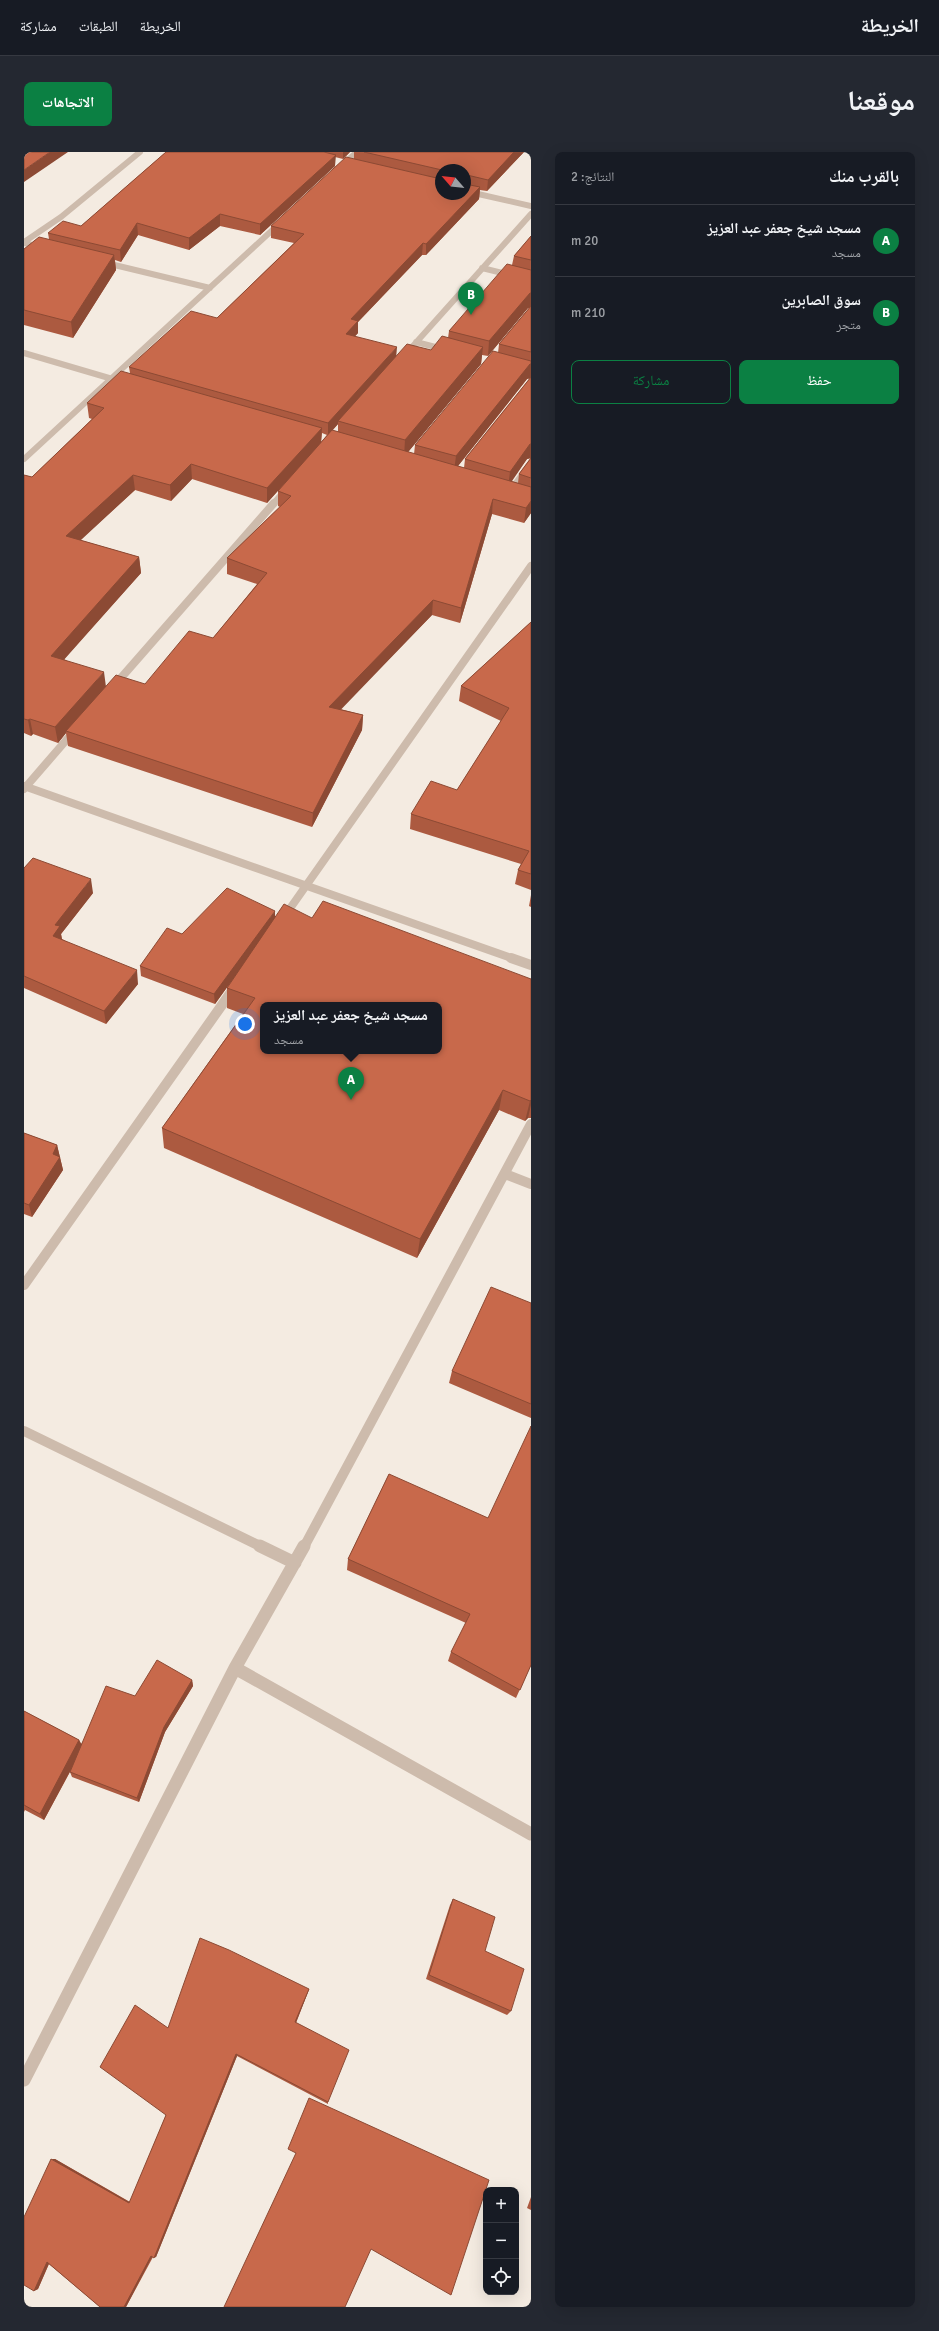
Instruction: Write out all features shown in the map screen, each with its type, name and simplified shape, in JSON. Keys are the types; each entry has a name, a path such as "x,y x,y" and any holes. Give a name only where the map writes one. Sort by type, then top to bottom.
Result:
{"street":[{"path":"24,242 60,217 140,152"},
{"path":"333,174 357,152"},
{"path":"338,162 352,165"},
{"path":"471,192 531,206"},
{"path":"400,359 531,214"},
{"path":"24,458 286,217"},
{"path":"24,242 47,248"},
{"path":"94,260 210,288"},
{"path":"482,268 531,280"},
{"path":"416,342 453,352"},
{"path":"24,353 134,385"},
{"path":"510,491 531,462"},
{"path":"110,691 292,483"},
{"path":"279,924 531,566"},
{"path":"78,727 25,787 307,885 531,966"},
{"path":"24,1285 238,982"},
{"path":"24,2080 235,1668 295,1563 531,1124"},
{"path":"505,1174 531,1184"},
{"path":"24,1431 295,1563"},
{"path":"235,1668 531,1834"}],"building":[{"path":"24,152 50,152 24,170"},
{"path":"166,152 324,152 336,155 260,224 220,214 189,238 137,223 120,250 48,233 63,221 81,226"},
{"path":"364,152 514,152 488,180 471,176 471,164 435,164 435,168"},
{"path":"346,157 435,178 435,200 468,200 426,244 423,243 351,319 358,321 346,334 397,347 328,423 129,367 191,311 217,318 304,234 271,226"},
{"path":"471,185 480,187 471,196"},
{"path":"531,236 531,260 514,256"},
{"path":"39,237 114,255 71,322 24,310 24,249"},
{"path":"507,264 531,270 531,293 489,341 449,331"},
{"path":"531,306 531,352 499,344"},
{"path":"442,336 483,347 405,440 338,421 407,344 431,350"},
{"path":"493,351 531,361 531,364 456,456 415,445"},
{"path":"121,371 322,428 267,488 191,464 170,485 133,475 66,536 139,557 51,656 104,672 55,727 30,719 24,719 24,475 32,477 104,408 87,403"},
{"path":"531,377 531,444 510,472 465,459"},
{"path":"332,430 531,487 531,501 526,508 493,499 461,608 433,600 329,707 363,715 313,813 66,731 116,675 145,684 189,631 213,638 267,573 227,558 291,496 278,491"},
{"path":"531,458 531,478 519,474"},
{"path":"531,622 531,874 518,870 529,851 411,814 431,781 457,790 509,708 461,686"},
{"path":"33,858 91,879 55,925 60,926 53,936 137,970 104,1011 24,976 24,868"},
{"path":"227,888 275,911 214,994 140,966 167,928 182,934"},
{"path":"323,901 531,979 531,1100 530,1101 503,1090 420,1239 162,1128 255,998 227,988 284,904 312,918"},
{"path":"24,1133 57,1145 53,1154 60,1157 29,1205 24,1203"},
{"path":"491,1287 531,1303 531,1404 452,1371"},
{"path":"531,1426 531,1665 520,1690 451,1652 470,1614 348,1559 389,1474 488,1518"},
{"path":"157,1660 192,1680 164,1727 137,1798 70,1772 106,1686 135,1696"},
{"path":"24,1711 79,1740 40,1814 24,1805"},
{"path":"453,1899 495,1917 485,1951 524,1969 511,2011 429,1975"},
{"path":"200,1938 229,1950 309,1989 295,2022 349,2050 328,2102 236,2054 154,2258 151,2256 124,2307 100,2307 47,2262 34,2291 24,2285 24,2217 51,2159 129,2203 166,2115 100,2067 135,2005 168,2028"},
{"path":"309,2098 489,2180 487,2187 483,2187 483,2198 451,2295 371,2249 345,2307 224,2307 296,2153 288,2149"}],"place":[{"name":"سوق الصابرين","path":"471,315"},
{"name":"مسجد شيخ جعفر عبد العزيز","path":"351,1100"}]}
